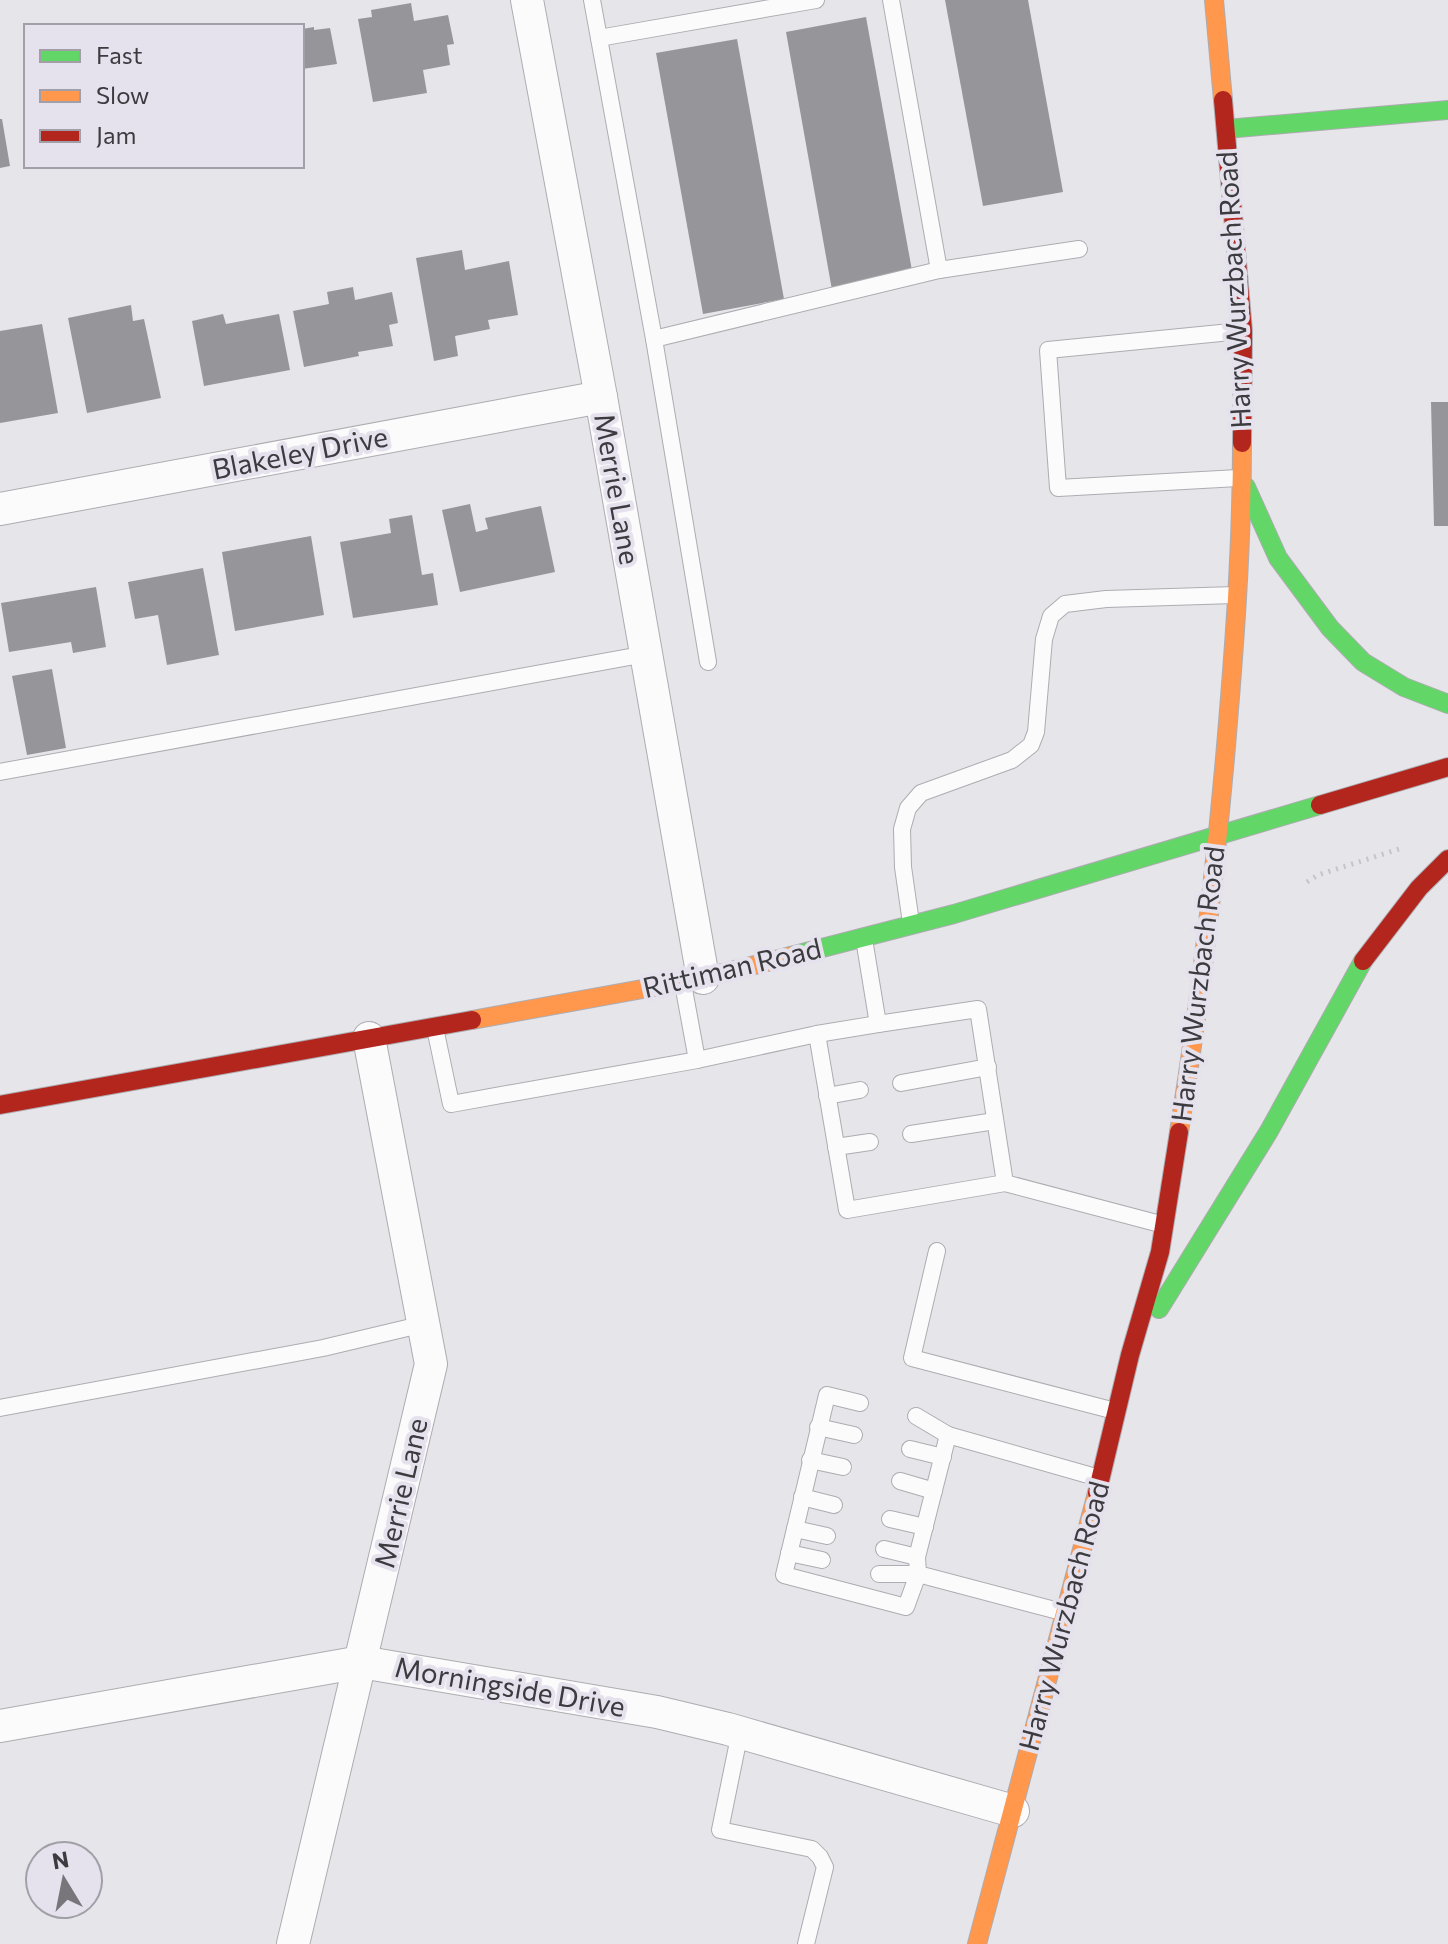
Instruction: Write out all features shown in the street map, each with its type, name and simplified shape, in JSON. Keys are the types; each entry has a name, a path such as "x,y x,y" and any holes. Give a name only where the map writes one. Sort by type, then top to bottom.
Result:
{"main road":[{"name":"Harry Wurzbach Road","path":"977,1944 1101,1479 1130,1355 1160,1252 1192,1053 1218,835 1235,644 1242,478 1243,331 1214,0"},
{"path":"1226,129 1448,110"},
{"path":"1242,478 1278,558 1330,628 1363,662 1404,687 1448,704"},
{"name":"Rittiman Road","path":"0,1105 692,980 970,910 1448,767"},
{"path":"1130,1355 1269,1131 1358,967 1419,888 1448,859"}],"street":[{"name":"Merrie Lane","path":"527,0 646,654 692,980"},
{"name":"Blakeley Drive","path":"0,509 601,397"},
{"name":"Merrie Lane","path":"293,1944 431,1364 369,1038"},
{"name":"Morningside Drive","path":"0,1726 361,1662 657,1712 740,1732 1013,1811"}],"lane":[{"path":"592,0 654,339 708,662"},
{"path":"599,38 816,0"},
{"path":"891,0 939,270"},
{"path":"654,339 939,270 1079,249"},
{"path":"1242,478 1058,488 1048,350 1243,331"},
{"path":"912,925 903,867 902,829 908,808 921,793 1012,760 1031,745 1036,732 1044,639 1051,616 1065,604 1106,599 1237,595"},
{"path":"0,772 646,654"},
{"path":"864,938 878,1024"},
{"path":"692,980 697,1060"},
{"path":"435,1026 451,1104 697,1060 817,1034 978,1009 1005,1183"},
{"path":"817,1034 847,1210 1005,1183 1164,1225"},
{"path":"901,1083 988,1067"},
{"path":"827,1096 860,1090"},
{"path":"911,1134 995,1121"},
{"path":"836,1147 870,1142"},
{"path":"937,1251 912,1358 1117,1412"},
{"path":"0,1408 323,1348 424,1324"},
{"path":"860,1403 827,1395 784,1575 906,1607 948,1435"},
{"path":"916,1416 948,1435 1101,1479"},
{"path":"818,1427 854,1435"},
{"path":"910,1449 943,1457"},
{"path":"810,1460 843,1467"},
{"path":"900,1481 934,1491"},
{"path":"802,1497 834,1505"},
{"path":"890,1519 925,1527"},
{"path":"795,1529 827,1536"},
{"path":"884,1549 918,1565 1065,1612"},
{"path":"789,1553 822,1560"},
{"path":"879,1574 918,1565"},
{"path":"740,1732 720,1830 812,1849 820,1857 825,1867 810,1943"}],"path":[{"path":"1307,882 1318,875 1410,845"}],"building":[{"path":"945,0 1028,0 1063,192 983,206"},
{"path":"411,3 414,21 448,15 454,44 447,45 450,65 423,70 427,93 373,102 358,19 372,17 371,10"},
{"path":"866,17 913,276 832,290 786,32"},
{"path":"330,28 337,64 304,69 304,29"},
{"path":"737,39 784,299 703,314 656,53"},
{"path":"0,119 10,166 0,168"},
{"path":"462,250 465,270 509,261 518,315 488,320 490,329 455,336 458,356 434,361 416,258"},
{"path":"353,287 355,300 392,292 398,323 389,325 393,346 304,367 293,311 329,304 327,292"},
{"path":"131,305 133,321 144,319 161,398 87,413 68,318"},
{"path":"223,314 226,324 279,314 290,370 204,386 192,321"},
{"path":"42,324 58,413 0,423 0,331"},
{"path":"1431,402 1448,402 1448,526 1434,526"},
{"path":"470,504 476,532 488,529 485,518 541,506 555,572 460,592 442,510"},
{"path":"412,515 422,575 433,573 438,605 353,618 340,542 391,533 389,519"},
{"path":"311,536 324,615 235,631 222,552"},
{"path":"203,568 219,655 167,665 158,615 135,619 128,582"},
{"path":"96,587 106,647 73,653 71,642 9,652 1,603"},
{"path":"52,669 66,748 27,755 12,676"}],"traffic: fast":[{"path":"1226,129 1448,110"},
{"path":"1246,487 1278,558 1330,628 1363,662 1404,687 1448,704"},
{"path":"791,956 954,914 1320,805"},
{"path":"1159,1309 1269,1131 1363,961"}],"traffic: slow":[{"path":"1214,0 1223,100"},
{"path":"1179,1132 1205,945 1225,758 1237,600 1242,443"},
{"path":"472,1020 703,978 791,956"},
{"path":"977,1944 1097,1493"}],"traffic: jam":[{"path":"1223,100 1243,331 1242,443"},
{"path":"1320,805 1448,767"},
{"path":"1363,961 1419,888 1448,859"},
{"path":"0,1105 472,1020"},
{"path":"1097,1493 1130,1355 1160,1252 1179,1132"}]}
